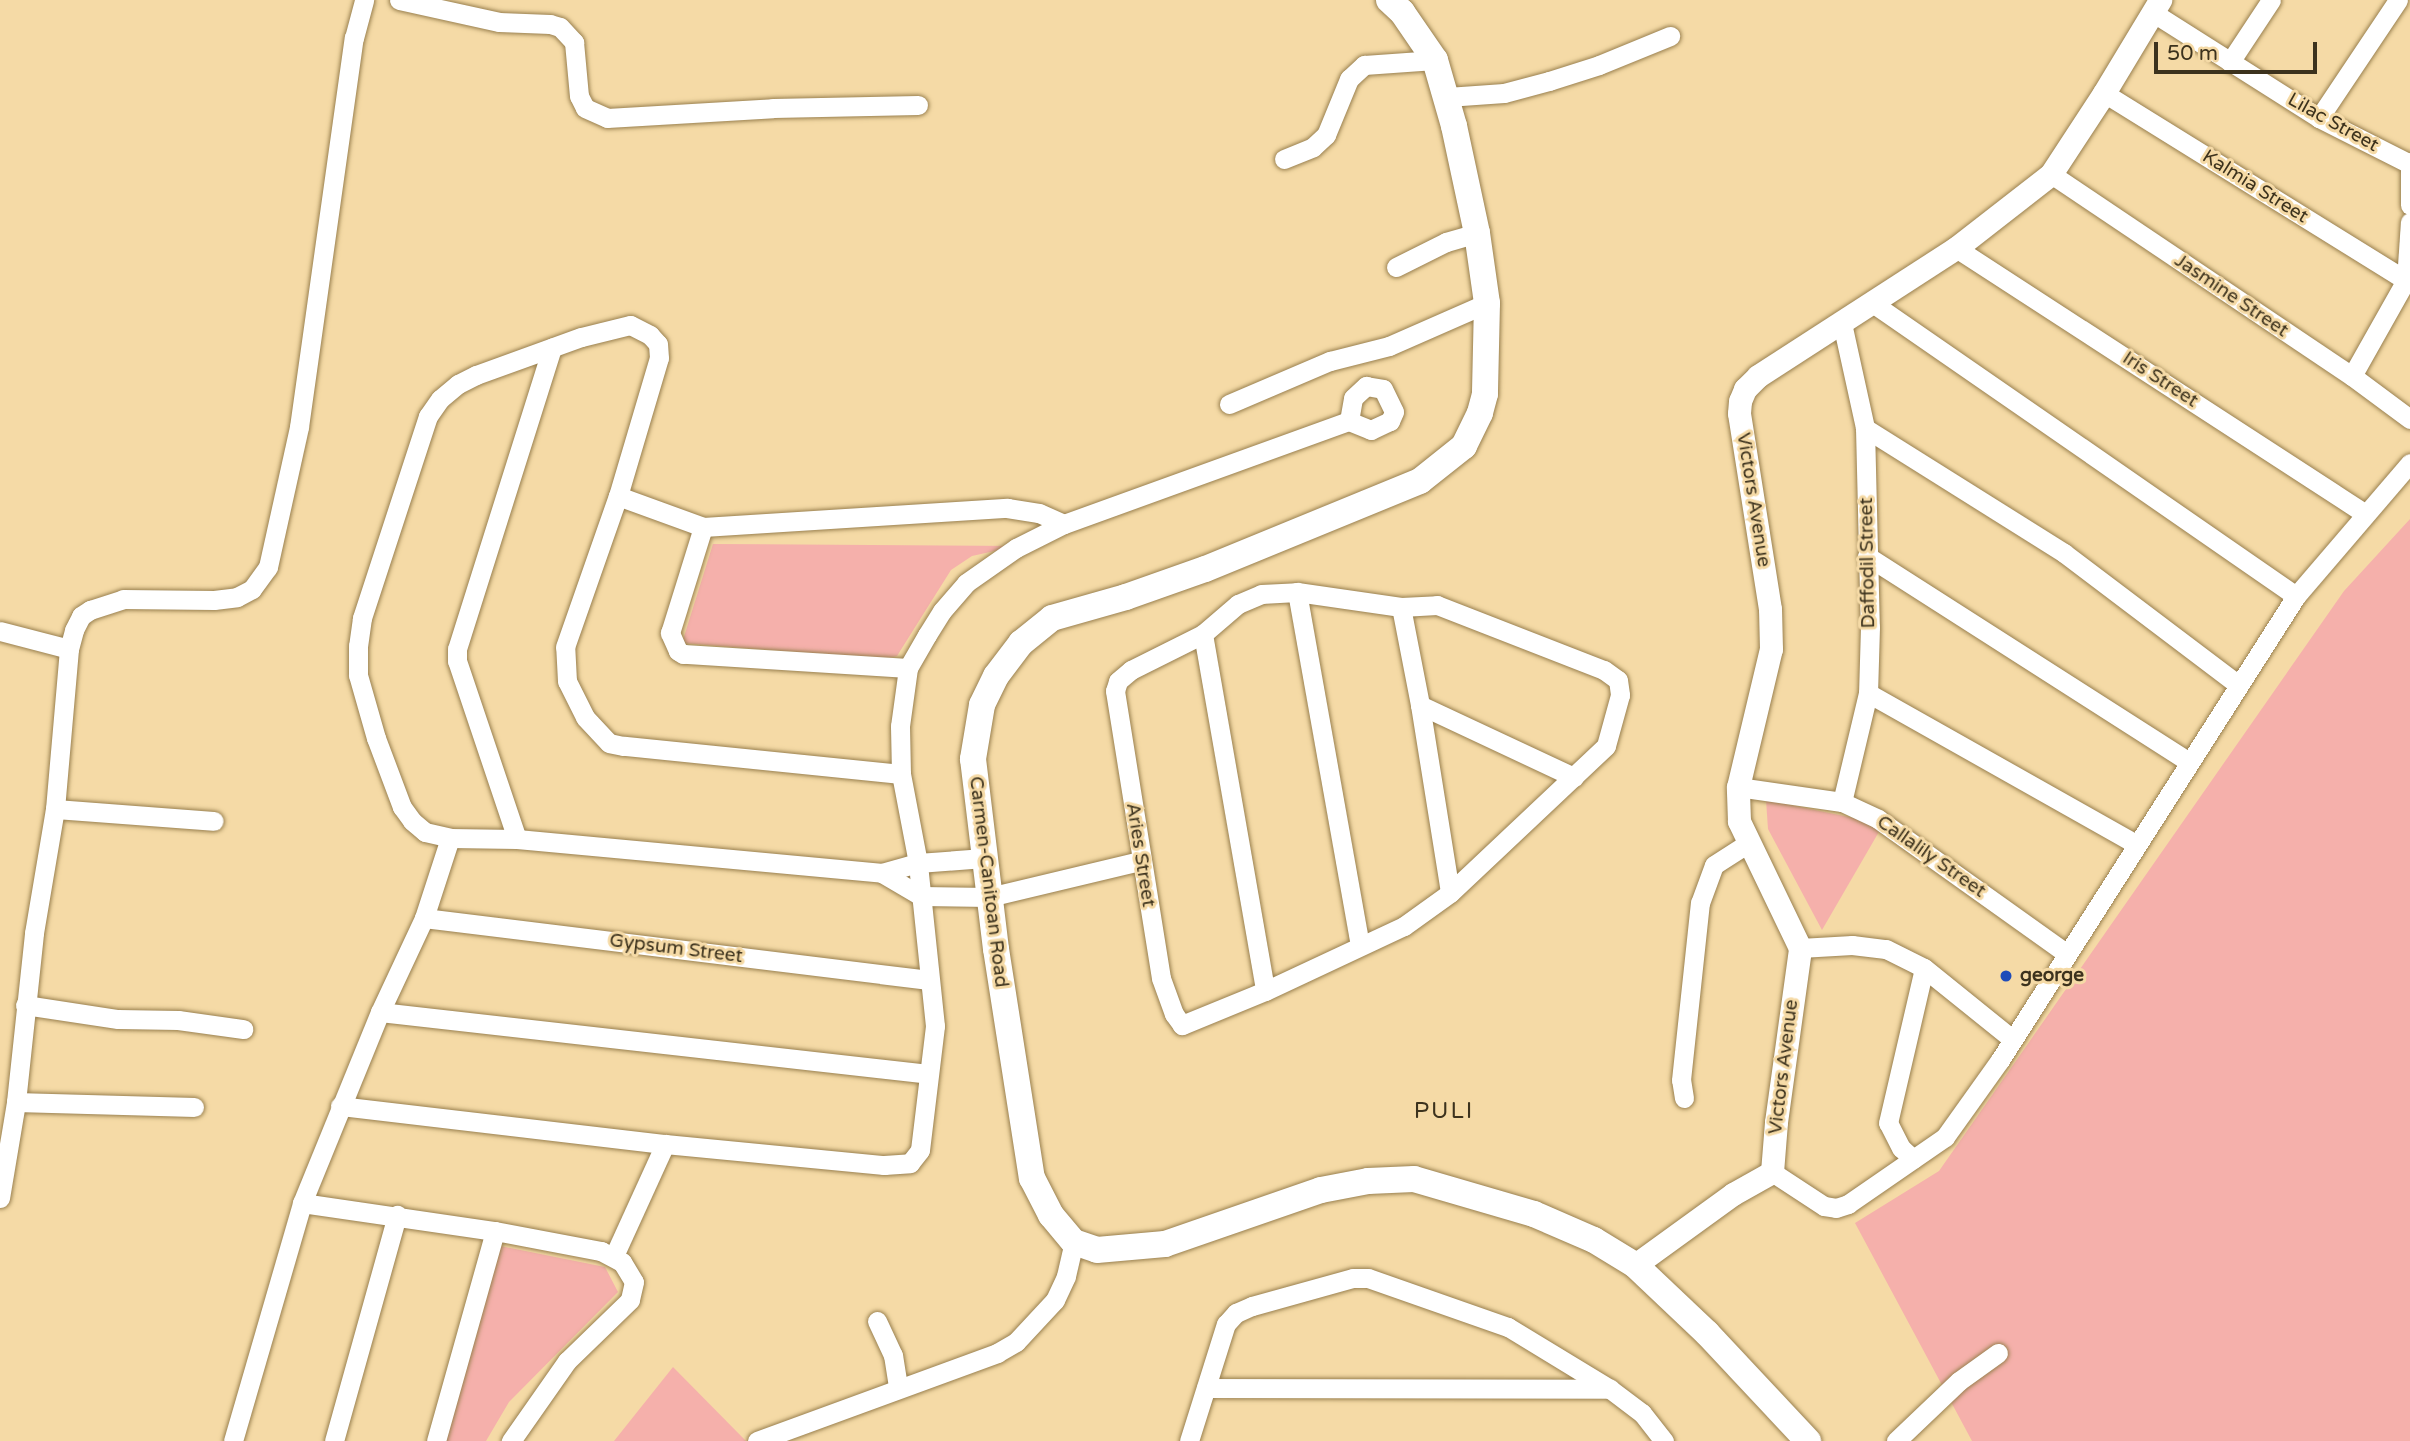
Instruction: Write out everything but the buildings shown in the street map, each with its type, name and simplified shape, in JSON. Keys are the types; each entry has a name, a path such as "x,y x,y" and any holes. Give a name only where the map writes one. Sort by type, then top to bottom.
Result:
{"main road":[{"name":"Carmen-Canitoan Road","path":"1074,1242 1051,1215 1032,1178 989,897 973,759 982,705 996,676 1021,643 1052,618 1126,597 1205,569 1420,481 1464,446 1480,413 1485,394 1487,303 1477,233 1447,97 1435,60 1399,4"},
{"path":"1074,1242 1097,1250 1165,1244 1321,1190 1368,1181 1414,1179 1534,1214 1594,1240 1635,1265 1707,1334 1808,1441"}],"street":[{"path":"0,1198 16,1102 25,1005 43,870 55,809 69,649 80,617 101,605 123,599 175,601 237,597 252,589 268,567 299,427 354,38 364,0"},
{"path":"399,0 499,22 550,24 560,27 574,42 579,96 585,108 607,118 774,108 918,105"},
{"path":"2230,62 2271,0"},
{"path":"2319,118 2398,0"},
{"name":"Lilac Street","path":"2156,6 2230,62 2319,118 2410,163"},
{"name":"Victors Avenue","path":"1772,1172 1776,1122 1800,948 1739,821 1738,787 1770,649 1770,609 1740,401 1745,389 1758,376 1955,247 2051,174 2105,93 2156,6"},
{"path":"1447,97 1504,93 1549,81 1599,65 1670,36"},
{"path":"1284,159 1313,147 1326,135 1349,79 1364,65 1435,60"},
{"name":"Kalmia Street","path":"2105,93 2406,280"},
{"path":"2410,163 2410,205"},
{"name":"Jasmine Street","path":"2051,174 2352,376 2410,419"},
{"path":"2352,376 2406,280 2410,222"},
{"path":"1396,267 1446,242 1477,233"},
{"name":"Iris Street","path":"1955,247 2364,513"},
{"path":"1871,302 2296,596"},
{"path":"1229,404 1330,361 1389,346 1487,303"},
{"name":"Daffodil Street","path":"1842,323 1865,428 1868,693 1842,803"},
{"path":"901,774 623,746 609,743 584,717 567,681 565,654 568,631 618,496 660,358 658,344 650,335 630,325 552,348 458,384 428,416 362,618 358,675 376,738 402,807 412,821 425,832 450,838 517,839 882,873 918,863 984,859"},
{"path":"517,839 457,661 457,649 552,348"},
{"path":"340,1106 665,1144 900,1166 910,1163 920,1150 935,1026 918,863 901,774 900,726 908,668 942,611 966,583 1016,548 1064,524 1349,421"},
{"path":"1865,428 2064,553 2237,684"},
{"path":"1635,1265 1733,1194 1772,1172 1824,1206 1836,1208 1848,1204 1945,1137 2012,1039 2237,684 2296,596 2364,513 2410,463"},
{"path":"618,496 703,527 1007,508 1038,513 1064,524"},
{"path":"703,527 670,634 683,654 908,668"},
{"path":"1867,556 2188,761"},
{"path":"1297,592 1360,944"},
{"path":"1297,592 1401,607 1437,605 1604,670 1618,680 1620,695 1606,746 1450,893 1404,926 1360,944 1265,991 1203,634 1238,604 1261,594 1297,592"},
{"path":"1401,607 1420,705 1450,893"},
{"path":"0,631 69,649"},
{"name":"Aries Street","path":"1203,634 1131,670 1118,681 1115,691 1140,861 1161,978 1174,1014 1182,1025 1265,991"},
{"path":"1868,693 2136,844"},
{"path":"1420,705 1574,777"},
{"name":"Callalily Street","path":"1738,787 1842,803 1878,818 2067,954"},
{"path":"55,809 214,821"},
{"path":"233,1441 302,1203 380,1012 424,918 450,838"},
{"path":"1684,1098 1681,1080 1700,903 1714,865 1750,842"},
{"path":"882,873 921,896 989,897 1140,861"},
{"name":"Gypsum Street","path":"424,918 929,980"},
{"path":"1800,948 1852,944 1886,949 1924,968 2012,1039"},
{"path":"1913,1159 1901,1149 1888,1123 1924,968"},
{"path":"25,1005 118,1020 178,1020 243,1029"},
{"path":"380,1012 929,1074"},
{"path":"16,1102 194,1107"},
{"path":"614,1256 665,1144"},
{"path":"302,1203 495,1231 614,1256 634,1282 630,1300 567,1361 511,1441"},
{"path":"334,1441 397,1215"},
{"path":"436,1441 495,1231"},
{"path":"757,1441 997,1353 1016,1342 1055,1300 1066,1276 1074,1242"},
{"path":"1189,1441 1226,1324 1236,1313 1252,1306 1353,1278 1368,1278 1507,1327 1610,1389 1642,1413 1664,1441"},
{"path":"877,1321 893,1355 898,1388"},
{"path":"1896,1441 1959,1381 1998,1353"},
{"path":"1206,1388 1610,1389"}],"shaded area":[{"path":"2410,519 2410,1441 1972,1441 1855,1223 1939,1171 2344,591"},
{"path":"713,544 1017,546 972,556 951,570 897,656 883,659 682,643"},
{"path":"1766,800 1854,818 1880,830 1822,930 1768,829"},
{"path":"500,1246 605,1267 618,1292 509,1402 486,1441 444,1441"},
{"path":"673,1367 746,1441 614,1441"}],"place":[{"name":"george","path":"2006,976"}],"district":[{"name":"PULI","path":"1444,1111"}]}
